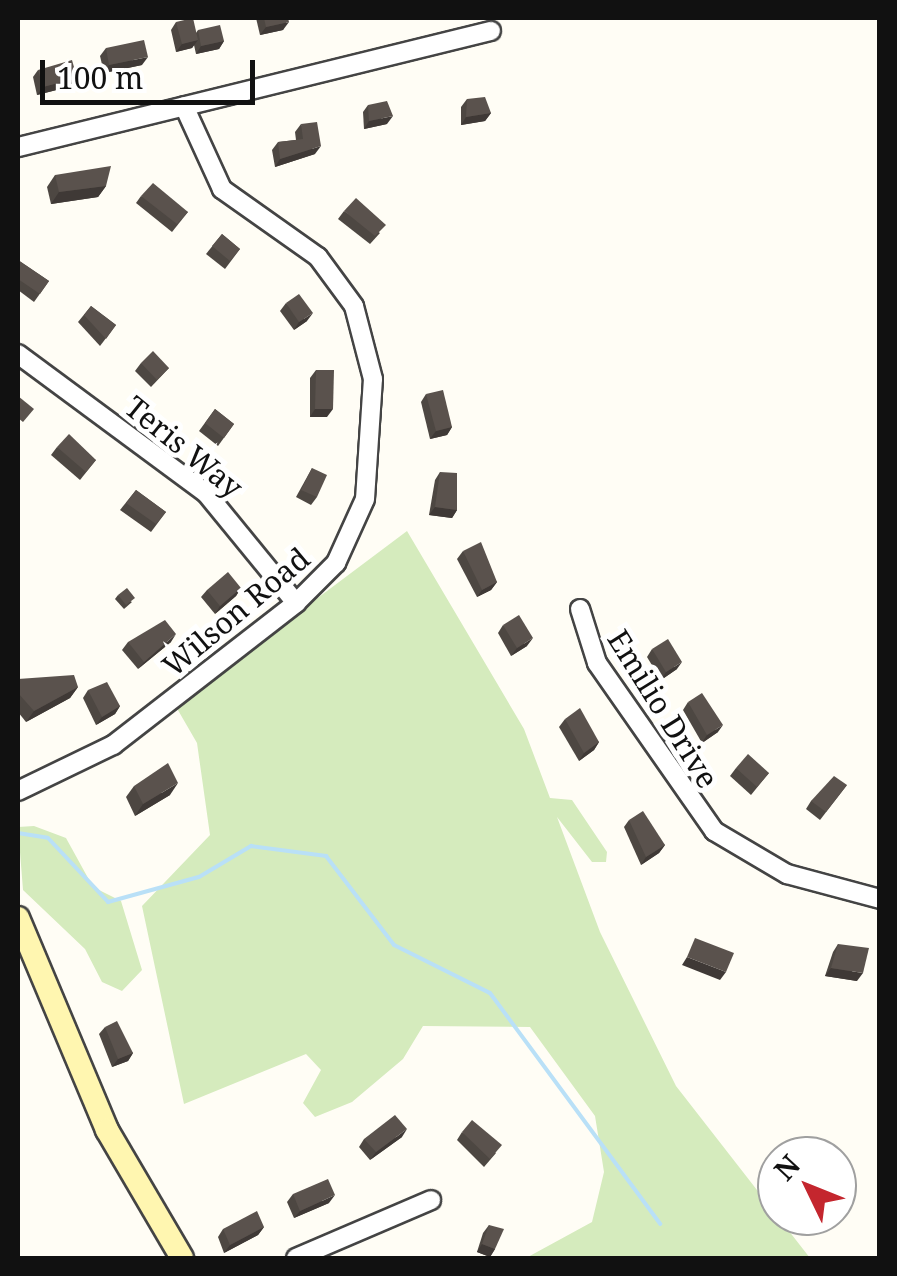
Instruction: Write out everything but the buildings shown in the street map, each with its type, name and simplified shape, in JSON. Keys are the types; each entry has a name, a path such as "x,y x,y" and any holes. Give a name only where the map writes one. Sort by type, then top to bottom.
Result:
{"main road":[{"path":"18,918 107,1130 182,1258"}],"street":[{"path":"18,148 492,31"},
{"name":"Wilson Road","path":"18,791 113,745 296,603 336,563 365,499 370,358 332,274 233,202 208,170 184,106"},
{"name":"Teris Way","path":"18,354 206,493 296,603"},
{"name":"Emilio Drive","path":"580,609 596,662 714,830 787,874 880,899"},
{"path":"296,1258 431,1200"}],"green space":[{"path":"407,531 524,729 550,798 572,800 607,852 606,862 592,862 557,817 600,932 676,1086 757,1190 757,1236 793,1236 810,1258 526,1258 592,1222 604,1172 595,1116 530,1027 423,1026 403,1059 352,1102 315,1117 303,1103 321,1070 306,1054 184,1104 142,906 210,835 197,743 175,705"},
{"path":"34,826 66,838 93,887 121,901 142,970 122,991 102,982 85,949 23,890 18,827"}],"waterway":[{"path":"18,833 48,838 108,902 199,877 251,846 326,856 394,945 490,993 660,1224"}]}
